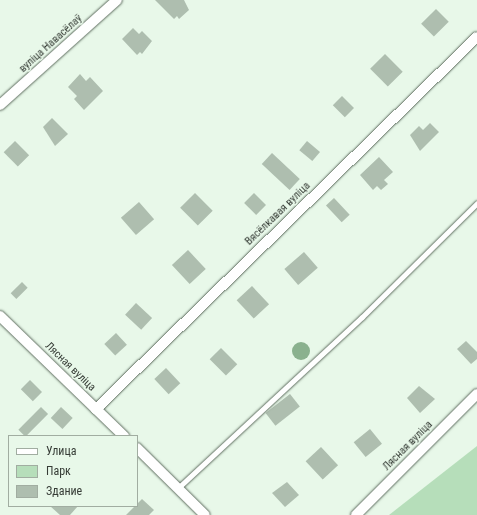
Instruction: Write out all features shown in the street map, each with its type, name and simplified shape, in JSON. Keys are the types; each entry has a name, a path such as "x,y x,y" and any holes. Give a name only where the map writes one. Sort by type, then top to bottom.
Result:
{"street":[{"name":"вуліца Навасёлаў","path":"0,105 117,0"},
{"name":"Вясёлкавая вуліца","path":"96,409 477,37"},
{"name":"Лясная вуліца","path":"0,316 123,435"},
{"name":"Лясная вуліца","path":"356,515 477,394"},
{"path":"138,449 205,515"}],"lane":[{"path":"178,488 362,317 477,203"}],"green space":[{"path":"477,446 477,515 389,515"}],"shaded area":[{"path":"297,342 305,342 310,347 308,358 305,360 297,360 292,355 292,347"}],"building":[{"path":"155,0 184,0 189,10 179,19 177,16 174,19"},
{"path":"436,9 449,22 434,37 421,24"},
{"path":"133,28 139,34 142,31 152,41 142,54 140,52 137,55 122,39"},
{"path":"385,54 403,72 388,87 370,69"},
{"path":"80,74 86,81 90,77 103,91 84,110 74,99 77,96 68,87"},
{"path":"342,96 354,108 345,117 333,105"},
{"path":"52,118 68,134 55,146 43,127"},
{"path":"430,123 439,132 420,151 410,135 419,126 423,130"},
{"path":"15,141 29,155 18,166 4,152"},
{"path":"307,141 320,152 312,161 299,150"},
{"path":"272,153 300,179 290,190 262,164"},
{"path":"379,157 393,172 384,180 388,184 381,190 377,186 373,190 360,175"},
{"path":"195,193 213,211 198,226 180,208"},
{"path":"254,193 266,205 256,215 244,203"},
{"path":"334,198 350,215 342,222 326,206"},
{"path":"139,202 154,219 136,235 121,218"},
{"path":"188,250 206,269 190,284 172,265"},
{"path":"304,252 318,268 298,285 284,269"},
{"path":"22,282 28,288 16,299 11,293"},
{"path":"252,286 269,304 254,319 237,300"},
{"path":"136,303 152,318 141,330 125,315"},
{"path":"116,333 127,345 115,356 104,344"},
{"path":"466,341 477,352 477,359 471,364 457,349"},
{"path":"221,348 237,364 226,376 210,359"},
{"path":"166,368 180,383 169,394 154,379"},
{"path":"30,380 42,392 33,401 21,389"},
{"path":"419,386 435,399 420,413 407,398"},
{"path":"290,394 300,407 275,426 266,413"},
{"path":"41,407 48,414 27,435 24,435 18,430"},
{"path":"61,407 73,418 62,429 51,418"},
{"path":"370,429 382,444 366,457 354,442"},
{"path":"321,447 338,465 323,480 306,461"},
{"path":"287,482 299,495 285,507 272,493"},
{"path":"142,499 154,510 149,515 126,515 134,507 138,507 138,503"},
{"path":"51,507 77,507 70,515 60,515"}]}
